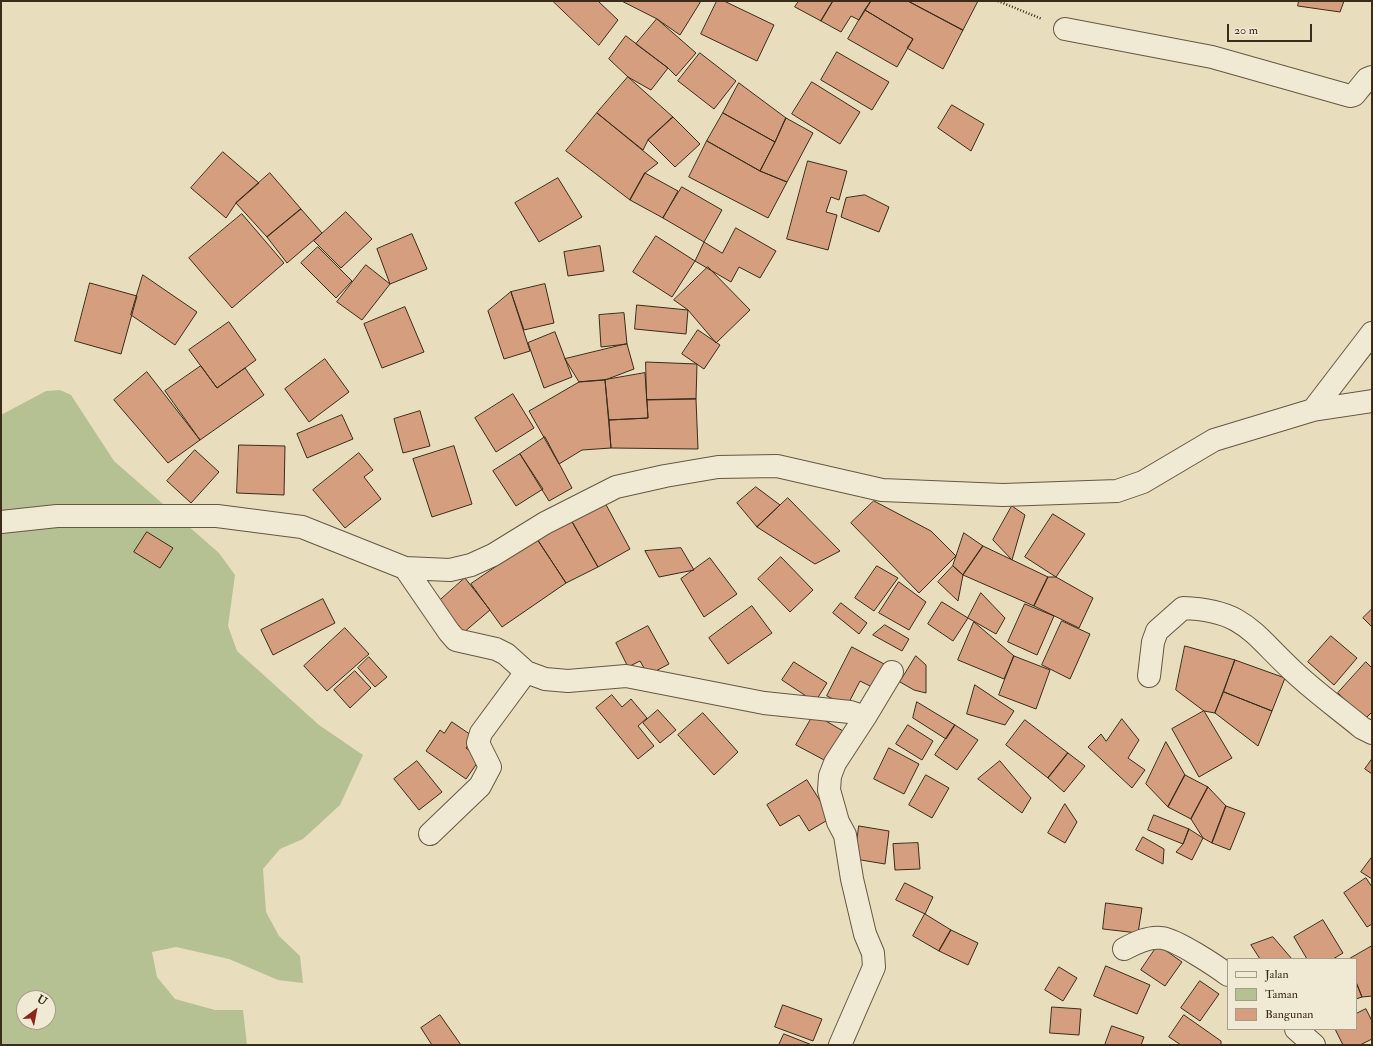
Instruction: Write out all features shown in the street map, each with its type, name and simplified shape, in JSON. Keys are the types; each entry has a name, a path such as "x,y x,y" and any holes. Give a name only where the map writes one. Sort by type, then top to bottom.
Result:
{"street":[{"path":"1065,29 1212,57 1350,96 1354,95 1367,79 1372,77"},
{"path":"1313,410 1372,334"},
{"path":"1,522 57,516 217,516 302,527 405,568 450,570 470,565 493,555 545,523 616,487 665,476 718,467 777,466 882,490 1003,495 1117,491 1143,482 1214,440 1313,410 1372,401"},
{"path":"405,568 456,640 496,649 506,654 526,672 545,679 568,681 626,676 764,703 850,712 865,717"},
{"path":"1149,676 1153,642 1157,631 1183,608 1203,609 1238,620 1255,632 1293,672 1362,728 1372,733"},
{"path":"430,834 480,786 490,768 478,743 481,733 526,672"},
{"path":"840,1045 874,967 873,953 865,934 852,880 845,835 838,822 829,790 830,776 835,764 892,672"},
{"path":"1124,949 1139,941 1162,938 1179,945 1227,974"},
{"path":"1297,1030 1314,1045"}],"path":[{"path":"998,1 1065,29"}],"green space":[{"path":"60,390 71,395 114,461 219,553 235,575 228,626 237,651 319,725 363,755 340,805 303,839 280,849 263,869 266,912 279,936 300,956 303,983 278,980 229,959 176,947 152,952 157,977 175,999 215,1010 243,1010 247,1045 1,1045 1,415 46,391"}],"building":[{"path":"553,1 598,1 618,20 599,45"},
{"path":"622,1 701,1 680,35 657,19"},
{"path":"717,1 724,1 774,25 757,61 701,34"},
{"path":"799,1 833,1 821,21 795,7"},
{"path":"833,1 871,1 859,20 851,16 841,32 821,21"},
{"path":"871,1 908,1 963,30 943,69 907,48 913,39 865,10"},
{"path":"908,1 978,1 963,30"},
{"path":"1299,1 1344,1 1340,12 1298,6"},
{"path":"865,10 913,39 897,67 848,39"},
{"path":"657,19 696,53 676,76 668,68 636,44"},
{"path":"626,36 668,68 651,90 628,77 609,59"},
{"path":"837,52 889,82 872,110 821,80"},
{"path":"700,53 736,81 714,109 678,81"},
{"path":"628,77 673,117 648,140 643,150 597,113"},
{"path":"812,82 860,112 840,144 792,114"},
{"path":"739,83 786,118 775,142 723,113"},
{"path":"952,105 984,124 971,151 938,128"},
{"path":"597,113 658,163 645,173 630,200 566,151"},
{"path":"723,113 775,142 760,171 707,141"},
{"path":"673,117 700,144 675,167 648,140"},
{"path":"786,118 813,133 787,182 760,171"},
{"path":"707,141 760,171 787,182 768,218 689,177"},
{"path":"223,152 259,183 236,203 226,218 191,188"},
{"path":"808,161 847,171 839,200 831,197 826,212 837,215 828,250 787,239"},
{"path":"270,173 301,209 267,237 236,203"},
{"path":"645,173 678,191 663,218 630,200"},
{"path":"558,178 582,217 539,242 515,203"},
{"path":"682,187 722,210 704,242 663,218"},
{"path":"865,195 889,207 879,232 841,217 846,198"},
{"path":"301,209 322,233 287,263 267,237"},
{"path":"346,212 372,239 341,268 314,241"},
{"path":"242,214 284,263 232,308 189,258"},
{"path":"736,228 776,251 760,278 739,267 731,282 695,261 704,242 722,253"},
{"path":"412,234 427,269 390,284 377,249"},
{"path":"656,236 695,261 672,297 633,272"},
{"path":"600,246 604,271 568,276 564,252"},
{"path":"318,247 352,281 336,298 301,263"},
{"path":"366,265 390,284 362,320 337,302"},
{"path":"708,267 750,310 716,343 688,310 674,300"},
{"path":"143,275 197,312 175,345 131,315"},
{"path":"90,283 137,296 121,354 75,341"},
{"path":"545,284 554,323 524,330 511,292"},
{"path":"511,292 530,351 504,359 488,311"},
{"path":"637,305 688,310 686,334 635,329"},
{"path":"405,307 424,352 382,368 364,324"},
{"path":"624,313 627,344 601,347 599,315"},
{"path":"229,322 256,360 217,388 189,350"},
{"path":"698,330 720,345 704,369 682,354"},
{"path":"555,332 572,377 544,388 528,343"},
{"path":"627,344 634,369 605,380 579,382 565,359"},
{"path":"325,359 349,392 309,422 285,389"},
{"path":"646,362 697,364 696,399 647,400"},
{"path":"201,366 217,388 245,368 264,395 200,440 165,391"},
{"path":"147,372 200,440 168,463 114,400"},
{"path":"645,373 648,418 609,420 605,380"},
{"path":"605,380 611,448 582,450 559,464 529,411 579,382"},
{"path":"513,394 534,428 496,452 475,418"},
{"path":"696,399 698,449 611,448 609,420 648,418 647,400"},
{"path":"420,411 430,446 403,453 394,419"},
{"path":"342,415 353,439 307,458 297,434"},
{"path":"545,437 572,488 549,501 520,454"},
{"path":"239,445 285,446 284,495 237,493"},
{"path":"454,446 472,504 432,517 413,459"},
{"path":"195,450 219,472 191,503 167,481"},
{"path":"359,453 373,470 364,477 381,499 345,528 313,490"},
{"path":"520,454 543,489 516,506 493,471"},
{"path":"756,487 780,505 757,527 737,503"},
{"path":"788,498 840,551 815,564 757,527"},
{"path":"604,501 630,549 598,567 571,520"},
{"path":"874,501 931,531 956,556 919,593 851,523"},
{"path":"1012,506 1025,515 1012,560 993,540"},
{"path":"1053,514 1085,534 1056,577 1025,557"},
{"path":"571,520 598,567 566,583 537,539"},
{"path":"147,532 173,548 160,568 134,552"},
{"path":"964,533 983,546 963,575 953,566"},
{"path":"537,539 566,583 502,627 471,584"},
{"path":"983,546 1048,577 1034,606 963,575"},
{"path":"681,548 694,570 659,577 645,551"},
{"path":"781,557 813,590 790,612 758,579"},
{"path":"710,558 737,594 704,617 681,579"},
{"path":"877,566 898,578 874,611 855,598"},
{"path":"953,566 963,575 958,601 938,582"},
{"path":"1048,577 1056,577 1093,598 1079,628 1034,606"},
{"path":"465,578 490,610 463,633 437,603"},
{"path":"899,582 926,602 909,630 879,613"},
{"path":"981,593 1005,618 996,634 968,618"},
{"path":"323,599 335,623 273,655 261,630"},
{"path":"942,602 968,618 953,641 928,624"},
{"path":"841,603 867,623 859,634 833,613"},
{"path":"1025,604 1054,616 1037,655 1008,642"},
{"path":"752,606 772,633 728,664 709,638"},
{"path":"1372,609 1372,627 1363,618"},
{"path":"1062,621 1090,634 1070,679 1042,665"},
{"path":"974,622 1014,656 1004,679 958,660"},
{"path":"885,625 909,639 902,651 873,635"},
{"path":"648,626 669,664 648,675 640,661 628,667 616,643"},
{"path":"345,628 369,654 327,691 304,666"},
{"path":"1331,636 1357,658 1334,685 1308,662"},
{"path":"1185,646 1235,660 1215,713 1204,711 1176,690"},
{"path":"852,647 886,665 874,688 860,681 847,706 827,696"},
{"path":"916,656 926,665 926,693 914,690 900,682"},
{"path":"1014,656 1050,670 1036,709 999,695"},
{"path":"369,657 387,677 375,687 358,668"},
{"path":"1235,660 1285,678 1272,711 1224,692"},
{"path":"794,662 827,683 815,702 782,680"},
{"path":"1366,662 1372,668 1372,712 1365,719 1338,693"},
{"path":"355,671 371,688 350,708 334,690"},
{"path":"975,685 1014,711 1005,725 967,714"},
{"path":"1224,692 1272,711 1258,746 1215,713"},
{"path":"612,695 622,707 631,699 647,718 638,726 654,746 638,759 596,708"},
{"path":"917,702 955,725 946,739 913,718"},
{"path":"658,710 676,730 660,743 643,723"},
{"path":"1204,711 1232,758 1199,777 1172,729"},
{"path":"703,713 738,752 714,775 678,735"},
{"path":"814,714 843,731 826,761 796,745"},
{"path":"1122,719 1139,740 1128,758 1145,770 1132,788 1088,747 1101,734 1106,741"},
{"path":"1025,720 1068,753 1048,778 1006,745"},
{"path":"452,722 474,737 466,748 480,759 466,779 426,751 440,730 444,733"},
{"path":"908,725 933,741 922,760 896,744"},
{"path":"955,725 978,740 957,770 935,755"},
{"path":"1166,742 1185,775 1168,807 1146,784"},
{"path":"889,748 919,764 904,794 874,779"},
{"path":"1068,753 1085,766 1064,792 1048,778"},
{"path":"1372,759 1372,774 1365,769"},
{"path":"417,761 442,792 419,810 394,779"},
{"path":"1000,761 1031,798 1022,813 978,779"},
{"path":"926,775 949,788 932,818 909,805"},
{"path":"1185,775 1208,787 1191,819 1168,807"},
{"path":"807,780 831,818 809,831 799,815 780,826 767,805"},
{"path":"1208,787 1226,806 1212,843 1203,838 1191,819"},
{"path":"1065,804 1077,822 1065,843 1048,833"},
{"path":"1226,806 1245,813 1230,850 1212,843"},
{"path":"1154,815 1189,829 1183,844 1148,830"},
{"path":"859,826 889,831 885,864 855,859"},
{"path":"1189,829 1203,838 1192,860 1176,852 1183,844"},
{"path":"1143,837 1164,849 1163,864 1136,850"},
{"path":"918,843 920,869 895,870 893,844"},
{"path":"1372,857 1372,879 1361,872"},
{"path":"1366,878 1372,887 1372,924 1367,927 1344,893"},
{"path":"905,883 933,897 925,914 896,900"},
{"path":"1106,903 1142,908 1138,933 1103,929"},
{"path":"925,914 951,930 939,951 913,936"},
{"path":"1323,920 1343,953 1335,958 1306,958 1294,937"},
{"path":"951,930 978,943 968,965 939,951"},
{"path":"1273,937 1291,958 1259,958 1251,945"},
{"path":"1158,945 1182,962 1165,986 1141,970"},
{"path":"1372,946 1372,996 1362,997 1357,984 1357,958 1351,958"},
{"path":"1106,966 1150,985 1137,1014 1094,996"},
{"path":"1059,967 1077,978 1063,1001 1045,990"},
{"path":"1200,981 1219,994 1200,1021 1181,1008"},
{"path":"1357,984 1362,997 1357,999"},
{"path":"783,1005 822,1019 813,1041 775,1027"},
{"path":"1052,1007 1081,1009 1079,1035 1050,1033"},
{"path":"1366,1009 1372,1021 1372,1039 1360,1045 1343,1045 1336,1030 1357,1030 1357,1014"},
{"path":"440,1015 461,1045 432,1045 421,1028"},
{"path":"1184,1015 1221,1041 1221,1045 1181,1045 1169,1037"},
{"path":"1112,1026 1144,1037 1141,1045 1105,1045"},
{"path":"784,1034 812,1045 779,1045"}]}
